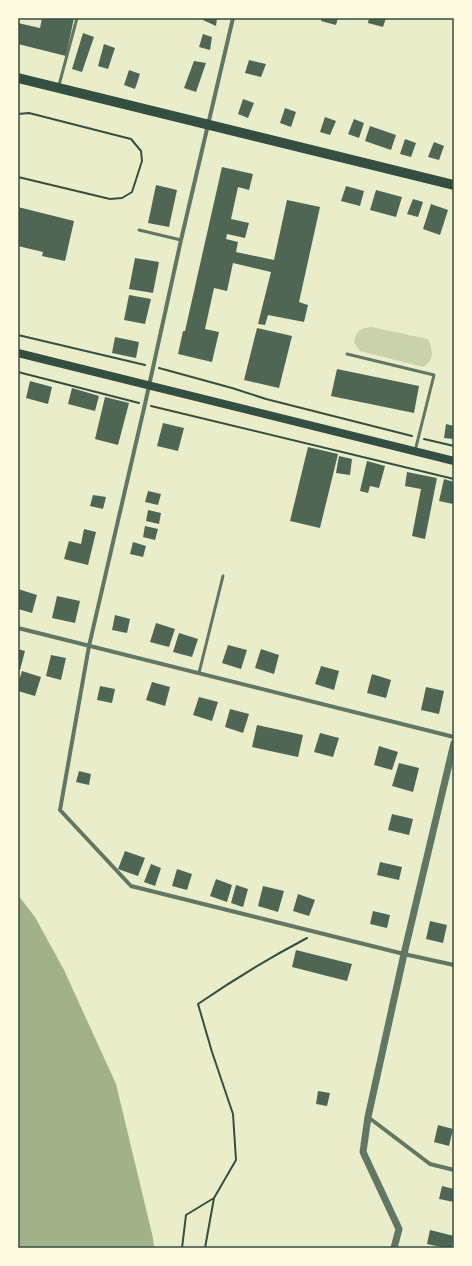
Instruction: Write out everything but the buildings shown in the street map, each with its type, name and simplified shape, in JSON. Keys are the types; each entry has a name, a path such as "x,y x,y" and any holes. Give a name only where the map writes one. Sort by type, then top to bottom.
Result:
{"main road":[{"path":"18,78 454,184"},
{"path":"18,353 454,461"}],"street":[{"path":"233,18 89,646 60,810 131,886 454,965"},
{"path":"18,628 454,737"},
{"path":"394,1248 399,1229 363,1152 368,1117 404,954 454,743"},
{"path":"368,1117 430,1164 454,1170"}],"lane":[{"path":"59,87 77,18"},
{"path":"139,230 181,240"},
{"path":"347,354 434,375 415,451"},
{"path":"199,673 223,576"}],"path":[{"path":"18,114 29,113 131,139 141,151 142,161 132,192 122,198 110,198 18,177"},
{"path":"18,335 153,367 232,388 273,401 454,446"},
{"path":"18,372 454,479"},
{"path":"205,1248 214,1198 236,1160 233,1114 212,1052 198,1004 281,952 318,932"},
{"path":"182,1248 186,1215 214,1198"}],"shaded area":[{"path":"371,327 428,339 432,351 430,361 423,367 360,351 354,342 356,334 362,329"},
{"path":"18,895 35,917 64,970 116,1084 153,1238 154,1248 18,1248"}]}
